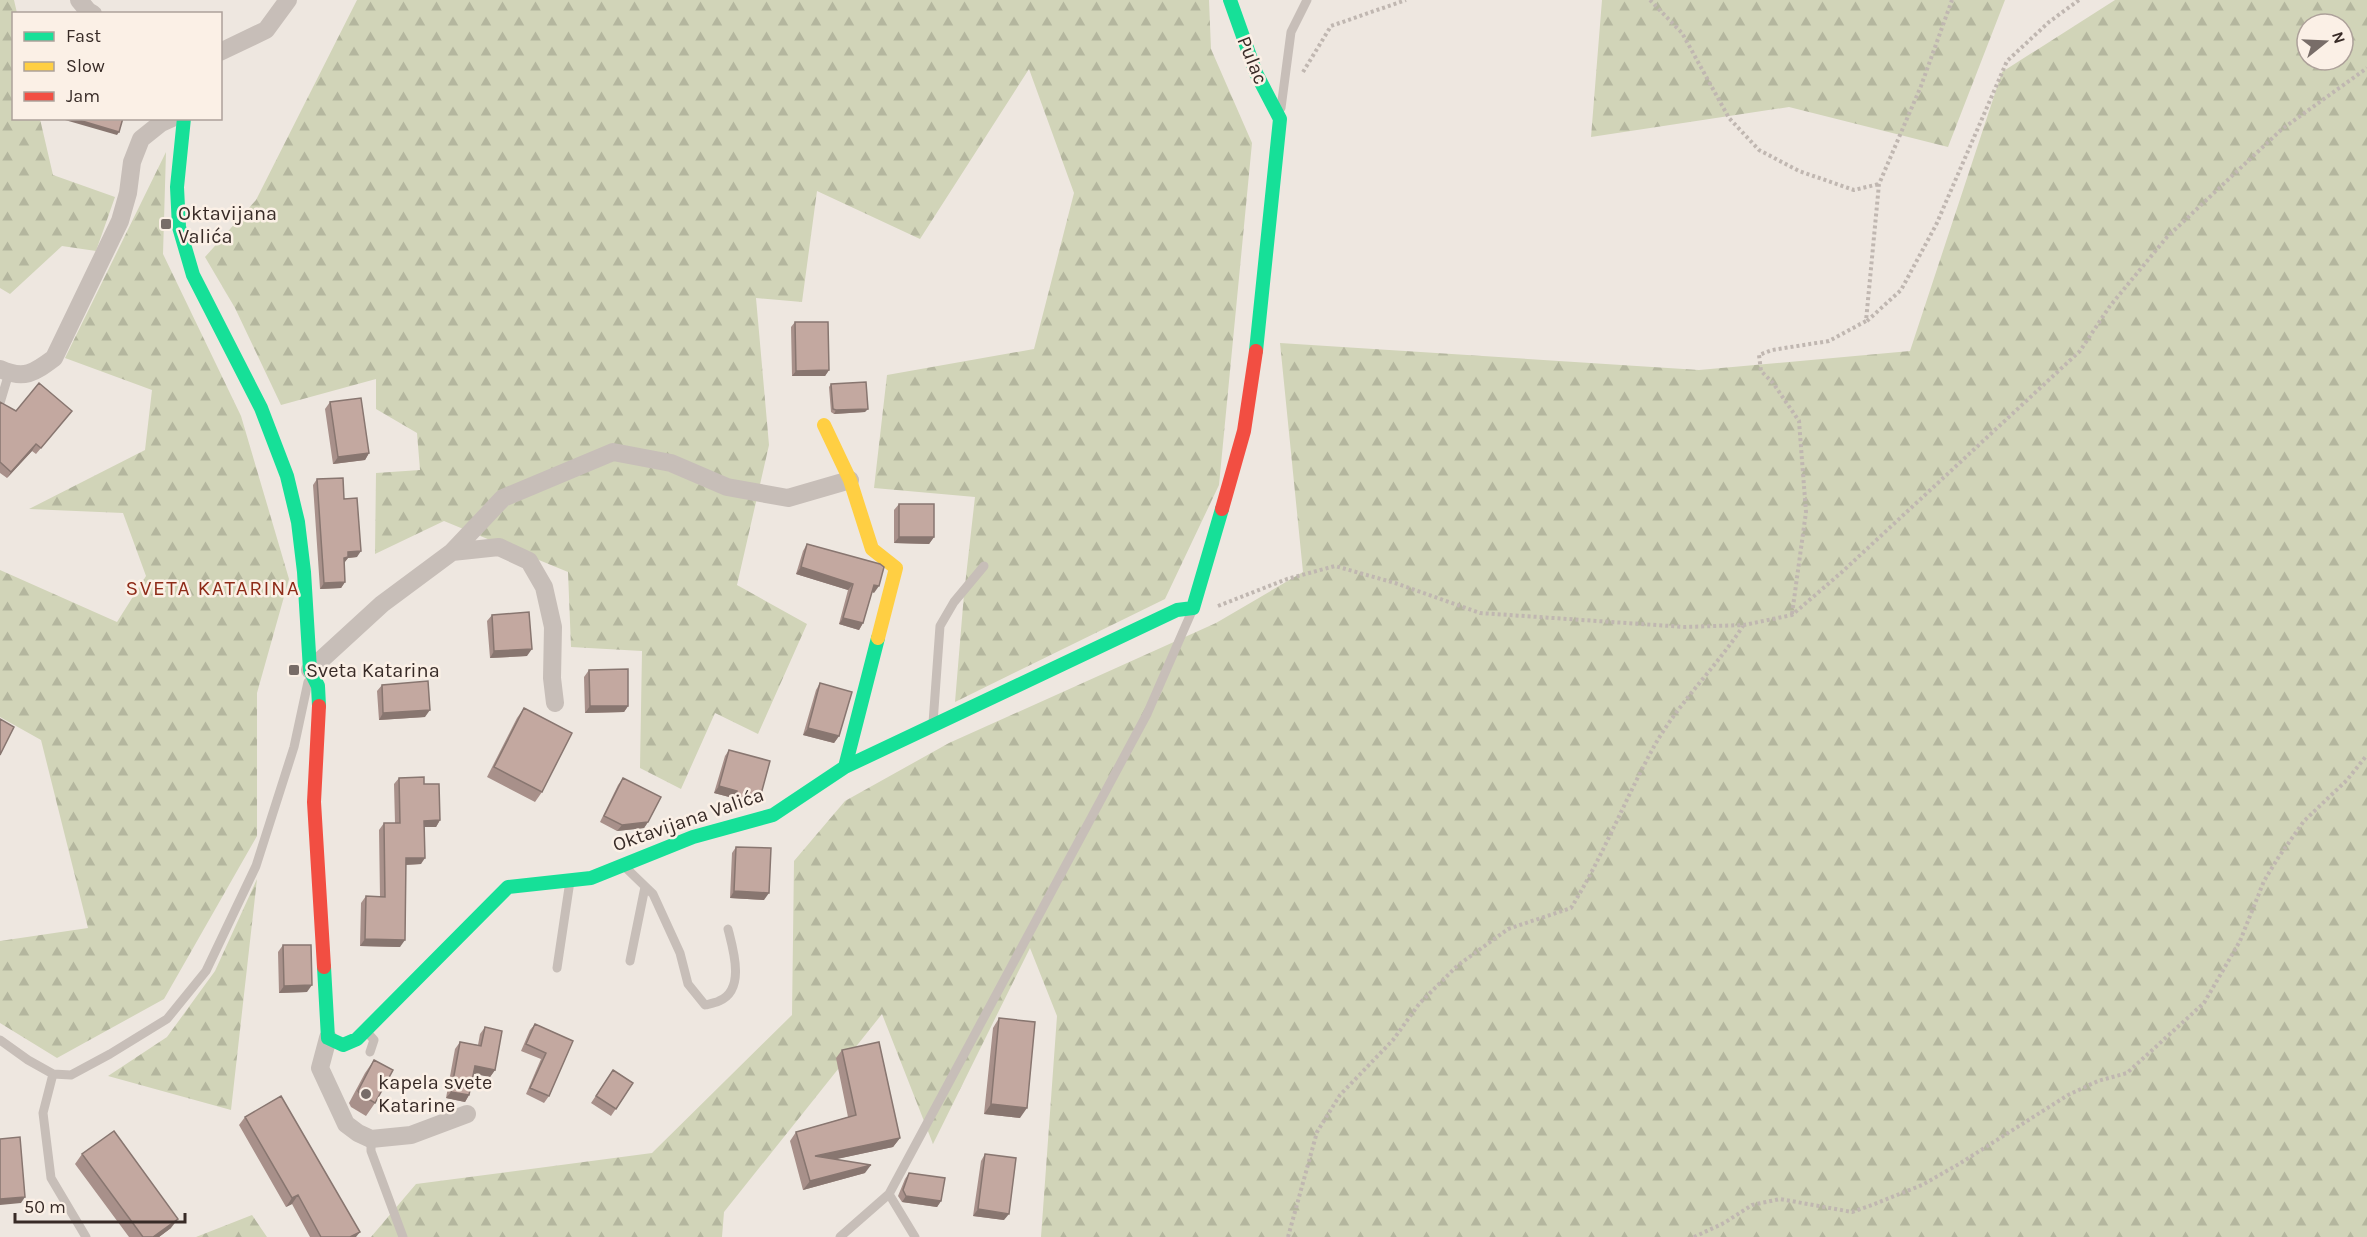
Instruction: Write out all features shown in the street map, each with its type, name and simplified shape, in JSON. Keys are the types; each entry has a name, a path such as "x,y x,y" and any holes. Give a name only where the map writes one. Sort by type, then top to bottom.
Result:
{"street":[{"path":"79,0 90,12"},
{"path":"222,51 266,30 288,0"},
{"name":"Pulac","path":"1230,0 1256,74 1280,119"},
{"path":"1193,609 1244,431 1259,334 1280,119"},
{"path":"4,371 15,376 36,372 54,358 120,221 128,193 132,162 141,139 167,120"},
{"path":"184,120 179,169 178,226 197,287 262,409 288,478 299,526 310,670 318,686 319,701 314,802 328,1038 320,1068 346,1124 370,1139 411,1135 467,1114"},
{"path":"824,425 850,480 872,549 896,568 845,767"},
{"path":"310,670 382,603 452,552 503,498 613,452 671,463 727,487 788,498 850,480"},
{"path":"452,552 499,547 529,561 544,587 553,627 552,678 555,704"},
{"name":"Oktavijana Valića","path":"328,1038 343,1044 357,1039 508,887 591,878 693,837 773,815 845,767 1177,610 1193,609"}],"lane":[{"path":"1280,119 1291,32 1307,0"},
{"path":"0,403 4,371"},
{"path":"933,725 940,626 954,602 984,566"},
{"path":"840,1237 889,1194 1147,714 1193,609"},
{"path":"0,1040 53,1074 71,1075 167,1019 206,971 256,866 294,747 310,670"},
{"path":"624,865 653,894 680,953 688,984 705,1005 722,1001 733,987 736,961 728,929"},
{"path":"557,968 570,880"},
{"path":"630,961 645,886"},
{"path":"366,1030 374,1040 370,1052"},
{"path":"53,1074 44,1113 51,1178 86,1237"},
{"path":"370,1139 370,1151 402,1237"},
{"path":"889,1194 915,1237"}],"path":[{"path":"1299,79 1331,26 1406,0"},
{"path":"1650,0 1682,33 1730,118 1759,150 1799,171 1854,190 1879,184"},
{"path":"1866,321 1879,184 1921,86 1952,0"},
{"path":"1792,615 1806,512 1799,422 1773,383 1761,371 1759,355 1772,350 1829,341 1866,321 1901,290 1936,225 2007,60 2049,22 2079,0"},
{"path":"1193,609 1221,606 1287,579 1335,566 1395,583 1480,613 1685,627 1743,625 1792,615 1912,508 2080,351 2110,306 2167,237 2282,129 2367,68"},
{"path":"1288,1237 1317,1132 1340,1095 1393,1040 1419,1004 1457,966 1508,929 1571,908 1609,840 1651,752 1668,724 1726,652 1743,625"},
{"path":"1694,1237 1724,1223 1752,1205 1780,1199 1852,1212 1872,1205 1922,1185 2068,1095 2098,1081 2127,1073 2204,1003 2240,941 2264,881 2278,858 2304,821 2347,780 2367,754"}],"green space":[{"path":"0,0 14,0 17,12 12,12 12,120 40,120 53,175 115,197 96,251 62,246 10,294 0,288"},
{"path":"357,0 1209,0 1211,49 1252,143 1219,485 1165,599 955,702 975,497 874,488 887,375 1034,349 1074,193 1029,69 920,239 817,191 802,302 756,298 769,445 737,585 807,624 758,734 715,713 681,789 640,768 642,651 571,647 568,572 444,521 375,554 376,473 420,470 417,433 376,409 376,379 281,405 235,308 205,257 256,200"},
{"path":"1602,0 2005,0 1948,147 1789,107 1591,137"},
{"path":"2115,0 2367,0 2367,1237 1041,1237 1057,1016 1030,948 933,1144 882,1014 724,1212 722,1237 371,1237 416,1184 652,1153 792,1015 794,861 845,801 949,743 1216,623 1303,572 1280,343 1699,370 1910,351 2002,72"},
{"path":"166,152 163,254 241,416 289,579 257,693 257,836 164,999 57,1058 0,1023 0,941 88,928 41,740 0,717 0,570 117,622 146,576 123,513 29,509 145,450 152,390 65,358"},
{"path":"257,879 231,1110 108,1076 167,1037 215,971"},
{"path":"252,1215 267,1237 196,1237"}],"building":[{"path":"79,120 122,120 119,132"},
{"path":"795,322 828,322 829,370 796,371"},
{"path":"866,382 868,409 833,409 831,384"},
{"path":"39,383 72,411 41,448 36,444 11,472 0,462 0,402 16,411"},
{"path":"361,398 369,453 338,457 330,402"},
{"path":"343,478 344,499 357,498 361,551 348,552 348,557 344,558 345,582 324,583 317,479"},
{"path":"899,504 934,504 934,537 899,537"},
{"path":"807,544 884,567 879,586 874,585 863,623 843,618 853,584 801,567"},
{"path":"529,612 532,649 494,651 492,615"},
{"path":"628,669 628,706 590,706 589,670"},
{"path":"428,681 430,710 383,713 382,685"},
{"path":"820,683 852,692 839,736 808,728"},
{"path":"524,708 572,733 542,792 494,767"},
{"path":"0,719 14,727 0,755"},
{"path":"729,750 770,761 760,798 734,805 737,791 719,786"},
{"path":"424,777 424,784 439,784 440,820 424,821 425,858 406,858 405,940 365,939 366,896 385,897 384,823 400,823 399,778"},
{"path":"623,778 661,797 648,822 622,825 604,816"},
{"path":"736,847 771,848 769,893 734,891"},
{"path":"283,945 311,945 312,985 284,986"},
{"path":"999,1018 1035,1022 1027,1108 991,1104"},
{"path":"535,1024 573,1041 549,1096 530,1088 546,1053 526,1044"},
{"path":"485,1027 502,1031 495,1070 475,1066 469,1095 451,1092 460,1042 481,1046"},
{"path":"879,1042 900,1138 815,1156 871,1165 810,1181 796,1132 856,1115 842,1050"},
{"path":"374,1060 393,1070 375,1103 358,1091"},
{"path":"613,1070 633,1083 616,1109 596,1096"},
{"path":"281,1096 360,1232 350,1237 321,1237 298,1195 292,1198 245,1117"},
{"path":"114,1131 178,1219 153,1237 143,1237 82,1154"},
{"path":"20,1137 25,1197 0,1199 0,1139"},
{"path":"985,1154 1016,1158 1009,1214 978,1209"},
{"path":"909,1173 945,1178 941,1201 906,1196 903,1190"}],"traffic: fast":[{"path":"1230,0 1256,73 1280,119 1256,351"},
{"path":"184,120 177,187 179,227 193,275 261,408 287,476 298,522 304,572 310,670 318,686 319,706"},
{"path":"845,767 1177,610 1193,608 1222,509"},
{"path":"324,967 328,1038 343,1045 357,1039 508,887 591,878 693,837 773,815 845,767 878,638"}],"traffic: slow":[{"path":"824,425 850,480 872,549 896,568 878,638"}],"traffic: jam":[{"path":"1222,509 1244,431 1256,351"},
{"path":"319,706 314,802 324,967"}],"place":[{"name":"Oktavijana Valića","path":"166,224"},
{"name":"Sveta Katarina","path":"294,670"},
{"name":"kapela svete Katarine","path":"366,1094"}],"district":[{"name":"SVETA KATARINA","path":"213,588"}]}
